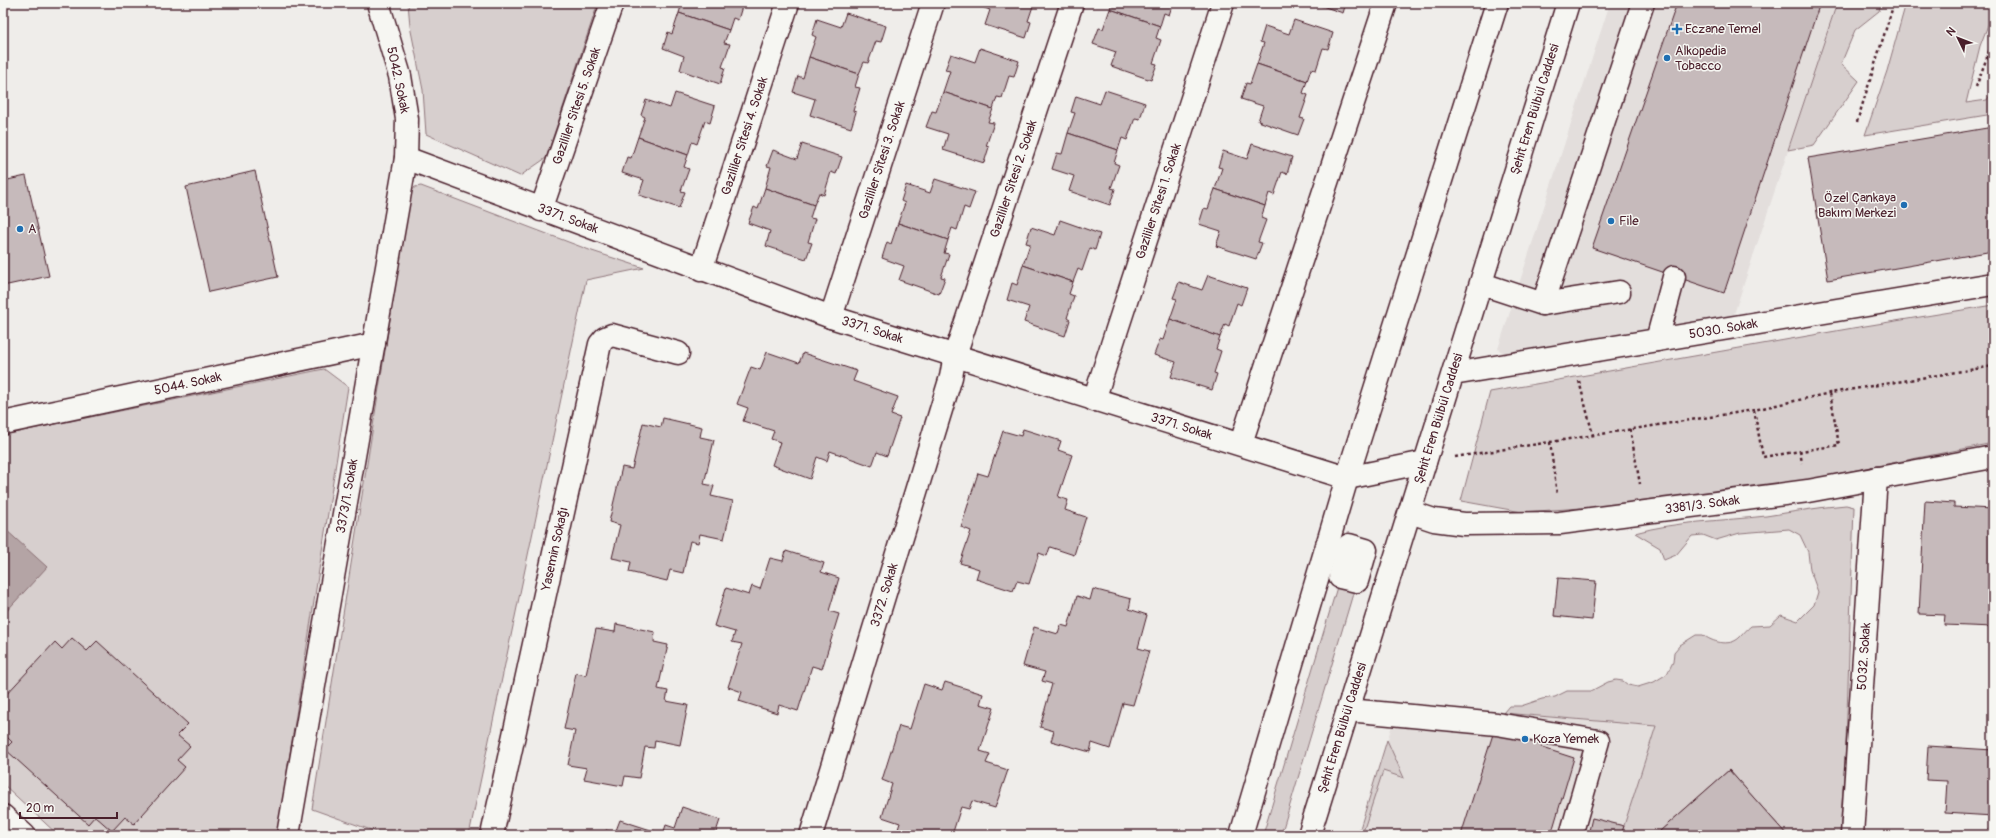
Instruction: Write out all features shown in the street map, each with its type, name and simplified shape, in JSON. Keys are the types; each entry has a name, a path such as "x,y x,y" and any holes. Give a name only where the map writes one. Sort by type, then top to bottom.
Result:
{"street":[{"name":"5042. Sokak","path":"378,3 400,76 406,118 406,158"},
{"name":"Gazililer Sitesi 5. Sokak","path":"541,210 612,3"},
{"name":"Gazililer Sitesi 4. Sokak","path":"701,270 788,3"},
{"name":"Gazililer Sitesi 3. Sokak","path":"831,317 933,3"},
{"name":"Gazililer Sitesi 2. Sokak","path":"955,355 1072,3"},
{"name":"Gazililer Sitesi 1. Sokak","path":"1094,400 1223,3"},
{"path":"1241,443 1386,3"},
{"path":"1241,835 1348,478 1497,3"},
{"name":"Şehit Eren Bülbül Caddesi","path":"1309,835 1482,284 1568,3"},
{"path":"1543,304 1643,3"},
{"name":"3371. Sokak","path":"406,158 701,270 831,317 1094,400 1241,443 1348,478"},
{"name":"3373/1. Sokak","path":"288,835 406,158"},
{"path":"1658,340 1674,277"},
{"path":"1482,284 1543,304 1619,292"},
{"name":"5030. Sokak","path":"1453,374 1993,284"},
{"name":"Yasemin Sokağı","path":"492,835 600,344 605,338 612,336 678,353"},
{"name":"5044. Sokak","path":"3,423 374,344"},
{"name":"3372. Sokak","path":"811,835 949,384 955,355"},
{"name":"3381/3. Sokak","path":"1410,512 1434,520 1464,524 1560,523 1808,491 1993,457"},
{"path":"1348,478 1425,462"},
{"name":"5032. Sokak","path":"1852,835 1876,478"},
{"path":"1348,710 1497,724 1598,740 1571,835"},
{"path":"3,816 24,835"}],"path":[{"path":"1857,122 1894,3"},
{"path":"1976,86 1993,41"},
{"path":"1572,354 1593,435"},
{"path":"1473,454 1754,410 1830,393 1993,366"},
{"path":"1754,410 1763,457 1839,445 1830,393"},
{"path":"1630,429 1646,513"},
{"path":"1550,442 1560,523"}],"shaded area":[{"path":"408,3 598,3 546,158 520,176 426,134 423,90 410,26"},
{"path":"1610,3 1837,3 1734,314 1718,323 1503,353 1498,349"},
{"path":"1837,3 1881,3 1879,11 1855,30 1841,64 1859,81 1814,145 1788,150"},
{"path":"1906,3 1993,3 1993,12 1980,46 1966,103 1987,100 1993,90 1993,114 1865,135 1887,71"},
{"path":"421,186 592,251 644,268 586,280 469,835 385,835 312,809 410,194 415,187"},
{"path":"1993,305 1993,443 1811,479 1656,503 1522,512 1461,501 1490,392"},
{"path":"324,369 348,387 277,835 58,835 3,784 3,435"},
{"path":"1846,505 1854,507 1846,743 1840,835 1787,835 1729,770 1660,831 1663,835 1621,835 1656,726 1503,713 1509,706 1521,706 1542,699 1555,697 1567,691 1591,691 1608,682 1616,680 1638,687 1654,682 1667,674 1673,662 1674,652 1680,645 1696,635 1703,635 1711,640 1726,643 1735,641 1751,626 1770,625 1781,615 1798,621 1814,605 1818,592 1810,570 1808,552 1800,535 1789,529 1740,533 1716,540 1703,535 1692,536 1676,555 1664,560 1660,548 1635,533 1667,526 1766,516"},
{"path":"5,529 47,567 3,615 3,531"},
{"path":"1340,577 1355,587 1281,835 1263,835"},
{"path":"1399,703 1437,708 1656,726 1621,835 1358,835"},
{"path":"1387,740 1404,778 1383,771 1362,835 1358,835"}],"building":[{"path":"682,3 743,3 738,20 733,18 729,30 679,13"},
{"path":"971,3 1034,3 1028,21 1031,22 1026,38 985,25 990,10"},
{"path":"1112,3 1173,3 1169,15 1164,13 1160,26 1110,9"},
{"path":"1313,3 1346,3 1343,13"},
{"path":"1677,3 1820,3 1724,293 1592,248"},
{"path":"1110,9 1160,26 1156,38 1161,40 1153,63 1157,64 1151,80 1111,66 1116,52 1093,44 1099,28 1103,29"},
{"path":"679,13 729,30 724,43 730,44 722,67 725,68 720,84 680,70 684,56 663,48 668,32 672,34"},
{"path":"846,13 886,26 881,42 876,41 868,63 864,62 859,74 809,57 816,37 812,35 817,19 841,27"},
{"path":"1294,20 1333,33 1328,49 1323,48 1316,70 1311,69 1307,81 1257,64 1264,43 1260,42 1265,26 1289,34"},
{"path":"980,48 1019,61 1014,77 1009,76 1002,98 997,97 993,109 943,92 950,71 945,70 951,54 975,62"},
{"path":"809,57 859,74 855,87 860,88 853,111 856,112 851,128 810,115 815,99 793,92 798,76 803,78"},
{"path":"1257,64 1307,81 1303,93 1308,95 1300,118 1304,119 1298,135 1258,121 1263,106 1241,99 1246,83 1250,84"},
{"path":"1105,90 1145,103 1140,119 1135,118 1127,140 1122,138 1118,150 1068,133 1075,113 1071,112 1076,96 1100,104"},
{"path":"943,92 993,109 988,122 994,123 986,146 989,147 984,163 943,150 948,134 926,127 932,111 936,112"},
{"path":"675,93 715,106 710,123 705,121 697,144 692,142 688,155 638,137 645,117 641,115 646,100 670,108"},
{"name":"Özel Çankaya Bakım Merkezi","path":"1993,127 1993,251 1828,280 1808,158"},
{"path":"1068,133 1118,150 1114,163 1119,165 1111,188 1115,189 1110,205 1069,191 1074,176 1052,169 1057,153 1062,154"},
{"path":"638,137 688,155 684,167 689,169 681,191 685,192 679,208 639,195 644,180 622,173 627,157 631,158"},
{"path":"802,144 842,157 836,174 831,172 824,195 819,193 814,205 765,188 771,167 767,166 773,150 797,159"},
{"path":"1252,144 1292,157 1287,174 1282,172 1274,195 1269,193 1265,206 1215,189 1222,168 1218,167 1223,151 1247,159"},
{"path":"255,171 278,277 209,292 186,187"},
{"name":"A","path":"26,176 49,276 3,286 3,181"},
{"path":"935,179 975,192 969,209 964,207 957,230 952,228 948,240 898,223 905,203 901,201 906,185 930,193"},
{"path":"765,188 814,205 810,218 815,219 808,242 812,243 806,259 766,246 770,231 748,223 754,207 758,209"},
{"path":"1215,189 1265,206 1261,218 1266,220 1258,242 1262,243 1256,259 1216,246 1221,231 1199,224 1204,208 1208,209"},
{"path":"1060,220 1100,234 1095,250 1090,248 1082,271 1078,269 1073,282 1023,265 1030,244 1026,243 1031,227 1055,235"},
{"path":"898,223 948,240 944,253 949,254 941,277 945,278 939,294 899,280 904,266 882,258 887,242 891,244"},
{"path":"1023,265 1073,282 1069,294 1074,296 1067,318 1070,320 1065,336 1024,322 1029,307 1007,300 1012,283 1017,285"},
{"path":"1208,275 1247,288 1241,305 1237,303 1229,326 1225,324 1220,337 1170,319 1177,299 1173,298 1179,282 1202,290"},
{"path":"1170,319 1220,337 1216,349 1221,351 1214,373 1217,374 1212,390 1171,377 1176,362 1154,355 1160,339 1163,340"},
{"path":"767,352 799,363 803,353 857,371 853,381 898,397 891,415 900,418 887,456 877,452 872,466 830,451 827,461 817,457 810,479 772,465 780,442 771,439 774,431 743,421 748,408 737,404 751,367 760,370"},
{"path":"663,418 702,427 700,437 714,440 704,484 714,486 711,496 733,501 724,539 700,534 698,543 690,541 683,573 670,570 667,581 629,572 631,562 612,558 620,525 609,522 622,467 632,469 643,423 661,427"},
{"path":"1023,429 1061,441 1058,450 1072,455 1058,497 1068,500 1065,510 1086,517 1074,555 1050,547 1047,556 1039,553 1029,584 1017,581 1013,591 976,579 979,569 960,563 971,531 961,527 978,473 988,476 1003,431 1021,436"},
{"path":"1925,501 1954,503 1954,507 1993,509 1993,627 1944,625 1945,615 1919,614"},
{"path":"786,551 824,563 821,572 839,578 829,611 839,614 822,669 812,666 798,711 779,705 777,713 739,701 742,692 728,687 742,644 732,642 735,632 714,626 726,588 749,595 752,586 760,589 770,558 783,561"},
{"path":"1558,578 1596,581 1592,620 1554,616"},
{"path":"1093,589 1131,599 1129,609 1147,615 1138,648 1149,651 1133,705 1123,703 1110,749 1092,743 1090,752 1051,741 1054,731 1040,727 1052,684 1042,681 1045,672 1023,666 1034,627 1058,634 1061,625 1068,627 1077,596 1090,600"},
{"path":"616,624 655,632 654,642 668,645 658,689 668,691 666,701 688,705 680,745 655,740 654,748 645,747 639,778 625,776 623,786 584,779 587,768 568,765 575,731 564,729 576,673 586,675 596,629 615,632"},
{"path":"72,638 87,651 97,641 188,724 177,735 190,746 177,760 185,767 134,824 125,817 112,831 95,816 88,824 5,749 12,742 3,733 3,714 5,712 3,710 3,698 55,642 62,649"},
{"path":"945,682 983,694 980,704 994,708 980,751 990,754 986,763 1008,770 995,808 972,801 969,809 961,807 952,835 905,835 897,832 900,823 882,817 892,784 882,780 899,726 910,729 924,684 942,690"},
{"path":"1494,731 1534,737 1543,748 1574,758 1551,835 1461,835"},
{"path":"1928,746 1993,750 1993,816 1945,813 1947,781 1926,780"},
{"path":"1729,770 1787,835 1663,835 1660,831"},
{"path":"682,807 720,820 715,835 604,835 606,830 615,833 620,820 663,834 666,825 675,828"},
{"path":"1592,818 1624,826 1621,835 1588,835"}],"place":[{"name":"Eczane Temel","path":"1677,29"},
{"name":"Alkopedia Tobacco","path":"1667,58"},
{"name":"Özel Çankaya Bakım Merkezi","path":"1904,205"},
{"name":"File","path":"1611,221"},
{"name":"A","path":"20,229"},
{"name":"Koza Yemek","path":"1525,739"}]}
